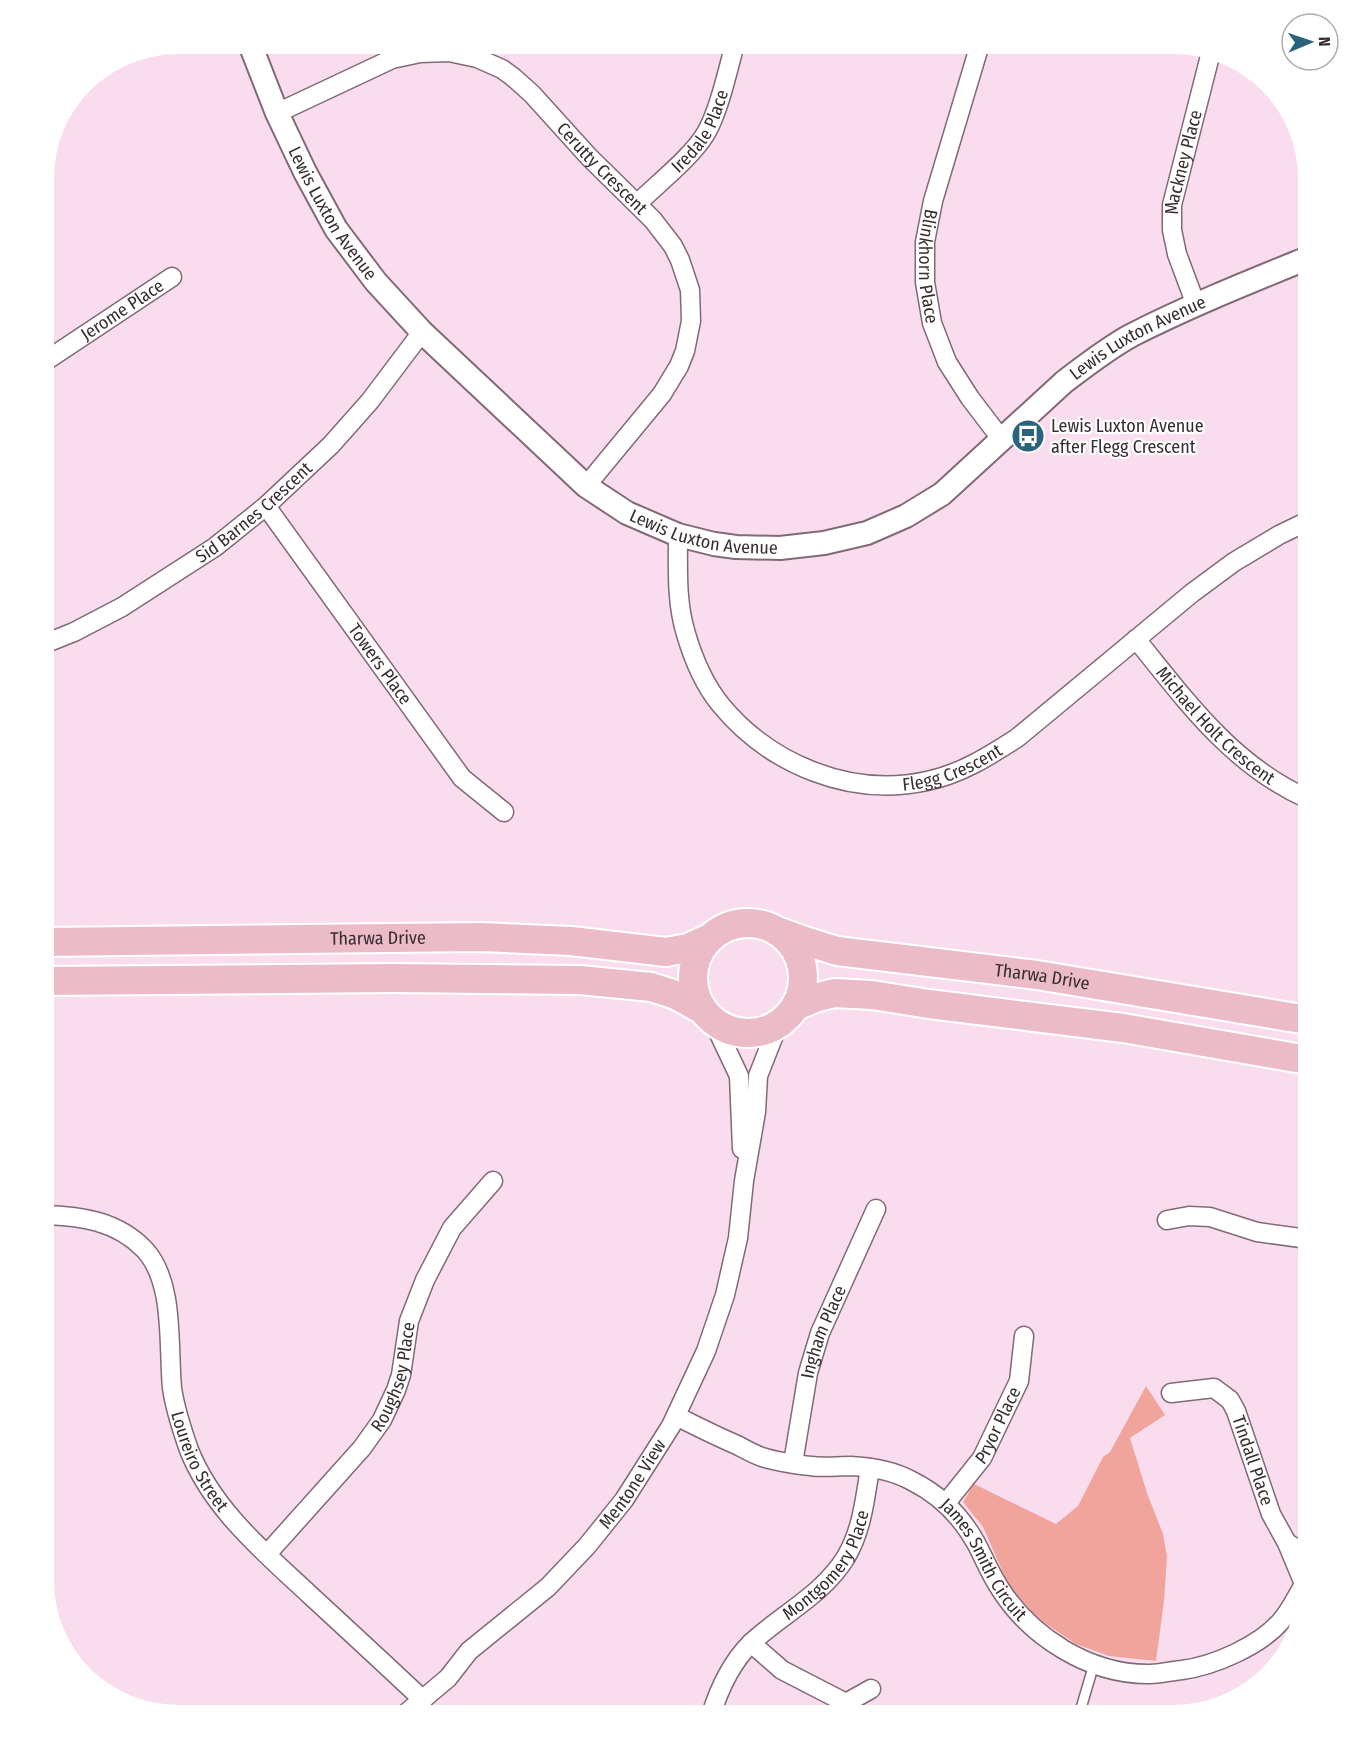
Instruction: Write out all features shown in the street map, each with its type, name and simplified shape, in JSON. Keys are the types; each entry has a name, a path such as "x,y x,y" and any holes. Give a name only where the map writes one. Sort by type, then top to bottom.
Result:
{"main road":[{"path":"708,1016 695,992 693,973 698,954 710,938 725,927 742,923 760,924 777,931 790,942 799,957 803,973 802,990 787,1016"},
{"name":"Tharwa Drive","path":"777,931 837,951 1037,975 1298,1018"},
{"name":"Tharwa Drive","path":"54,942 482,937 571,941 666,952 688,948 710,938"},
{"path":"54,981 382,978 580,980 651,987 676,996 728,1030 745,1033 762,1032 815,998 834,993 872,994 929,1004 1123,1028 1298,1058"}],"street":[{"name":"Lewis Luxton Avenue","path":"254,54 277,113 336,229 376,282 422,332 586,486 627,513 678,535 714,544 780,548 824,543 867,532 906,516 942,494 1064,382 1130,336 1196,305 1298,262"},
{"name":"Cerutty Crescent","path":"277,113 392,58 414,54"},
{"name":"Cerutty Crescent","path":"467,54 502,69 513,77 653,220 673,246 690,290 691,321 682,359 662,394 586,486"},
{"name":"Iredale Place","path":"637,204 691,152 706,133 715,112 732,54"},
{"name":"Blinkhorn Place","path":"977,54 933,201 925,242 925,282 932,323 947,362 970,398 1002,440"},
{"name":"Mackney Place","path":"1196,305 1172,230 1172,205 1209,59"},
{"name":"Jerome Place","path":"54,355 172,277"},
{"name":"Sid Barnes Crescent","path":"54,640 122,607 215,547 266,506 331,445 370,401 422,332"},
{"name":"Towers Place","path":"266,506 462,778 504,812"},
{"name":"Flegg Crescent","path":"678,535 677,582 685,633 695,660 719,702 755,739 788,760 826,777 886,785 927,781 967,768 1017,738 1192,593 1234,562 1298,526"},
{"name":"Michael Holt Crescent","path":"1136,639 1219,738 1255,768 1298,795"},
{"name":"Mentone View","path":"708,1016 739,1076 744,1181"},
{"name":"Mentone View","path":"417,1705 448,1678 469,1651 548,1587 587,1546 624,1500 676,1416 706,1351 725,1295 738,1238 744,1181 756,1113 758,1076 787,1016"},
{"name":"Roughsey Place","path":"267,1554 362,1448 382,1420 398,1382 410,1321 425,1280 453,1228 493,1181"},
{"name":"Ingham Place","path":"793,1462 808,1373 820,1333 876,1209"},
{"name":"Loureiro Street","path":"54,1215 71,1215 99,1221 124,1233 144,1249 158,1270 165,1293 176,1411 190,1451 210,1489 222,1507 267,1554 423,1700"},
{"path":"1167,1220 1189,1215 1210,1217 1257,1232 1298,1238"},
{"name":"Pryor Place","path":"946,1503 982,1458 1019,1381 1024,1336"},
{"name":"Tindall Place","path":"1172,1393 1214,1388 1230,1400 1236,1411 1271,1514 1298,1566"},
{"name":"James Smith Circuit","path":"676,1416 762,1457 828,1468 850,1466 870,1468 893,1473 929,1491 946,1503 960,1519 975,1541 999,1588 1018,1613 1040,1634 1059,1647 1094,1664 1119,1671 1150,1674 1191,1669 1241,1651 1294,1614"},
{"name":"Montgomery Place","path":"715,1705 723,1683 751,1643 816,1593 838,1569 860,1527 870,1468"},
{"path":"1287,1543 1298,1549"},
{"name":"James Smith Circuit","path":"1282,1621 1297,1595"},
{"path":"751,1643 782,1670 839,1705"},
{"path":"851,1705 871,1689"}],"lane":[{"path":"1082,1705 1094,1664"}],"shaded area":[{"path":"1146,1386 1165,1415 1130,1438 1147,1493 1163,1534 1167,1557 1156,1661 1109,1656 1076,1644 1036,1617 1008,1584 983,1527 963,1502 974,1484 1056,1524 1078,1506 1103,1457 1110,1452"}],"place":[{"name":"Lewis Luxton Avenue after Flegg Crescent","path":"1028,436"}]}
